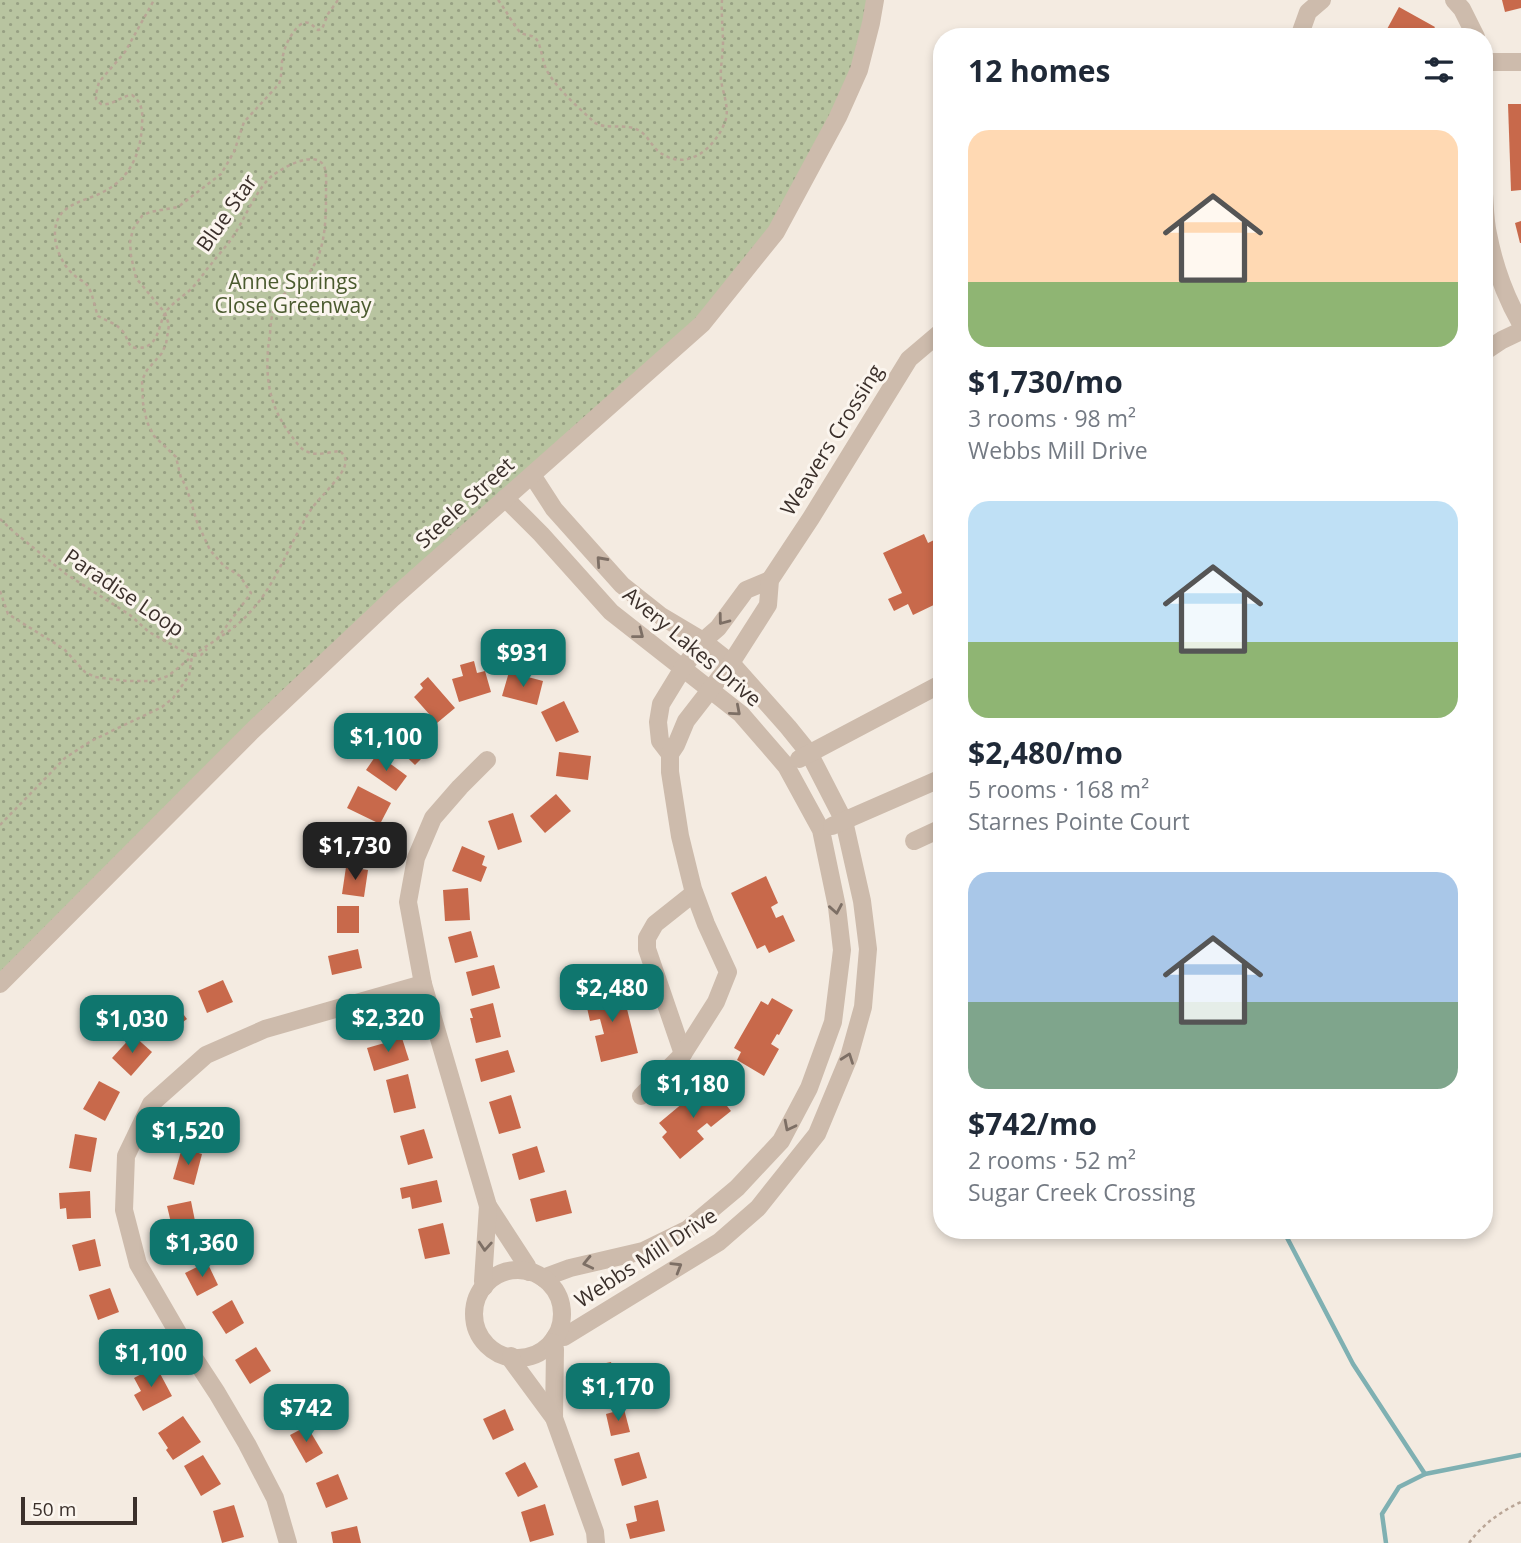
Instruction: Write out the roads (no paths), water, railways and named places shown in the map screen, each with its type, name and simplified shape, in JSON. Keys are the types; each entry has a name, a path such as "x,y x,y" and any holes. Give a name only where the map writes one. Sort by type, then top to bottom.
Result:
{"street":[{"name":"Steele Street","path":"0,984 252,731 393,598 702,324 776,232 838,117 859,70 875,0"},
{"path":"1302,28 1308,12 1322,0"},
{"path":"1454,0 1472,28"},
{"path":"1493,62 1521,62"},
{"path":"1493,254 1498,275 1521,324"},
{"path":"1493,346 1521,331"},
{"name":"Weavers Crossing","path":"770,580 746,590 718,628 703,641 661,704 658,722 660,741 670,754 686,721 731,663 768,605 770,580 909,359 933,339"},
{"name":"Avery Lakes Drive","path":"532,474 554,509 622,585 661,616 703,641 731,663 809,753 844,821"},
{"name":"Avery Lakes Drive","path":"505,498 611,612 741,714 786,766 821,830 837,906 842,950 833,1022 809,1088 781,1141 737,1188 688,1229 643,1251 536,1275"},
{"path":"786,766 933,688"},
{"path":"641,1096 683,1054 716,1002 728,972 694,893 680,836 670,772 670,754"},
{"path":"487,760 433,818 416,858 408,902 423,984 488,1206 527,1266 555,1290 561,1302 562,1317 558,1332 537,1353 523,1357 494,1350 483,1340 476,1326 474,1312 477,1299 494,1277 520,1270 536,1275"},
{"path":"821,830 933,782"},
{"name":"Webbs Mill Drive","path":"553,1339 564,1337 719,1242 758,1208 817,1134 849,1057 863,1007 868,949 862,901 844,821"},
{"path":"914,841 933,832"},
{"path":"683,1054 647,949 647,938 655,924 694,893"},
{"path":"288,1543 275,1498 247,1444 138,1264 124,1210 126,1156 150,1104 206,1055 265,1029 423,984"},
{"path":"833,1022 858,1026"},
{"path":"484,1287 488,1206"},
{"path":"553,1339 554,1418"},
{"path":"511,1356 512,1362 554,1418 595,1532 596,1543"}],"waterway":[{"path":"1288,1239 1353,1364 1425,1474"},
{"path":"1386,1543 1382,1514 1399,1487 1425,1474 1521,1455"}],"park label":[{"name":"Anne Springs Close Greenway","path":"293,294"}]}
